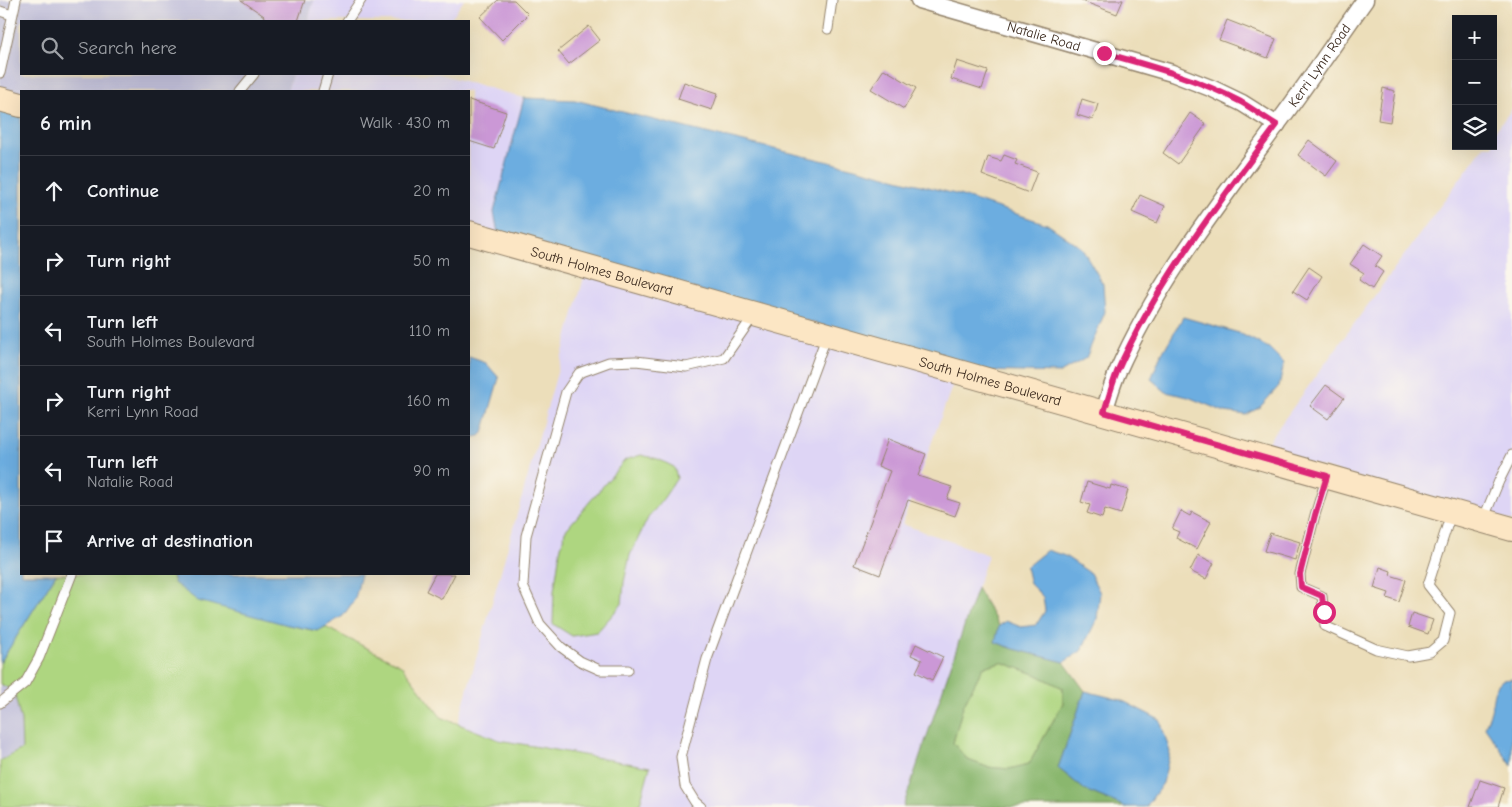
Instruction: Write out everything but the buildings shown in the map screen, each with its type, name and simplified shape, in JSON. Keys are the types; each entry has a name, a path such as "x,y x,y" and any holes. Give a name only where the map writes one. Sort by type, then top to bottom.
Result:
{"main road":[{"path":"0,99 20,105"},
{"name":"South Holmes Boulevard","path":"470,233 1512,529"}],"street":[{"name":"Natalie Road","path":"919,0 1172,73 1213,88 1242,103 1277,125"},
{"name":"Kerri Lynn Road","path":"1104,412 1117,373 1146,315 1172,271 1200,228 1277,125 1365,0"}],"lane":[{"path":"0,72 4,37 16,0"},
{"path":"347,20 361,0"},
{"path":"828,29 832,0"},
{"path":"0,11 12,15"},
{"path":"241,90 253,75"},
{"path":"324,90 328,75"},
{"path":"628,670 600,670 580,661 561,647 540,624 523,586 526,536 566,392 579,373 609,362 636,361 686,367 724,358 754,314"},
{"path":"701,807 695,802 685,786 680,757 707,659 828,335"},
{"path":"1483,520 1512,455"},
{"path":"1327,476 1300,574 1301,587 1322,596 1325,626 1376,649 1408,656 1430,652 1443,641 1450,613 1428,585 1452,512"},
{"path":"0,703 25,682 39,658 72,575"}],"shaded area":[{"path":"0,0 314,0 308,20 20,20 20,75 292,75 287,90 20,90 20,97 0,91"},
{"path":"314,0 464,0 450,20 308,20"},
{"path":"292,75 443,75 524,98 494,212 498,233 470,225 470,90 287,90"},
{"path":"1512,109 1512,521 1262,450 1481,150 1497,150 1497,129"},
{"path":"585,274 955,378 902,524 988,555 903,807 639,807 650,767 499,740 458,723","holes":["663,499 648,518 630,555 624,582 622,604 553,624 554,591 565,531 588,506"]},
{"path":"0,684 14,691 21,721 22,749 0,761"}],"green space":[{"path":"641,455 658,459 674,467 677,478 648,518 630,555 624,582 622,604 597,632 572,636 553,624 554,591 565,531 625,460"},
{"path":"55,575 171,575 174,583 288,625 317,631 325,627 401,665 441,717 499,740 650,767 639,807 0,807 0,761 22,749 21,721 14,691 0,684 0,663"},
{"path":"977,588 999,626 995,642 1064,662 1085,691 1058,768 1085,790 1126,807 903,807","holes":["1001,662 1035,674 1063,688 1063,703 1029,764 1009,769 987,767 968,760 953,743 963,706 983,667"]},
{"path":"1001,662 1035,674 1063,688 1063,703 1029,764 1010,769 987,767 968,760 953,743 963,706 983,667"}],"water":[{"path":"524,98 575,100 959,195 1047,224 1082,248 1103,284 1105,312 1086,358 1060,373 983,371 498,233 494,212"},
{"path":"0,106 20,112 20,575 55,575 0,663"},
{"path":"1183,317 1239,333 1269,348 1284,363 1279,386 1260,407 1246,415 1225,412 1188,397 1166,392 1151,379 1160,357"},
{"path":"470,357 486,363 499,378 483,433 480,436 470,438"},
{"path":"1047,550 1065,556 1090,573 1100,593 1097,619 1081,651 1064,662 995,642 999,626 1006,621 1021,627 1036,625 1045,611 1043,597 1030,584 1026,567"},
{"path":"172,575 361,575 355,599 343,616 318,631 198,601 174,583"},
{"path":"1512,679 1512,766 1485,727 1496,688 1502,680"},
{"path":"1085,691 1121,700 1160,720 1170,752 1163,783 1146,807 1126,807 1085,790 1058,768"}],"route":[{"path":"1104,53 1172,73 1213,88 1242,103 1277,125 1200,228 1172,271 1146,315 1117,373 1104,412 1327,476 1300,574 1301,587 1322,596 1324,612"}]}
